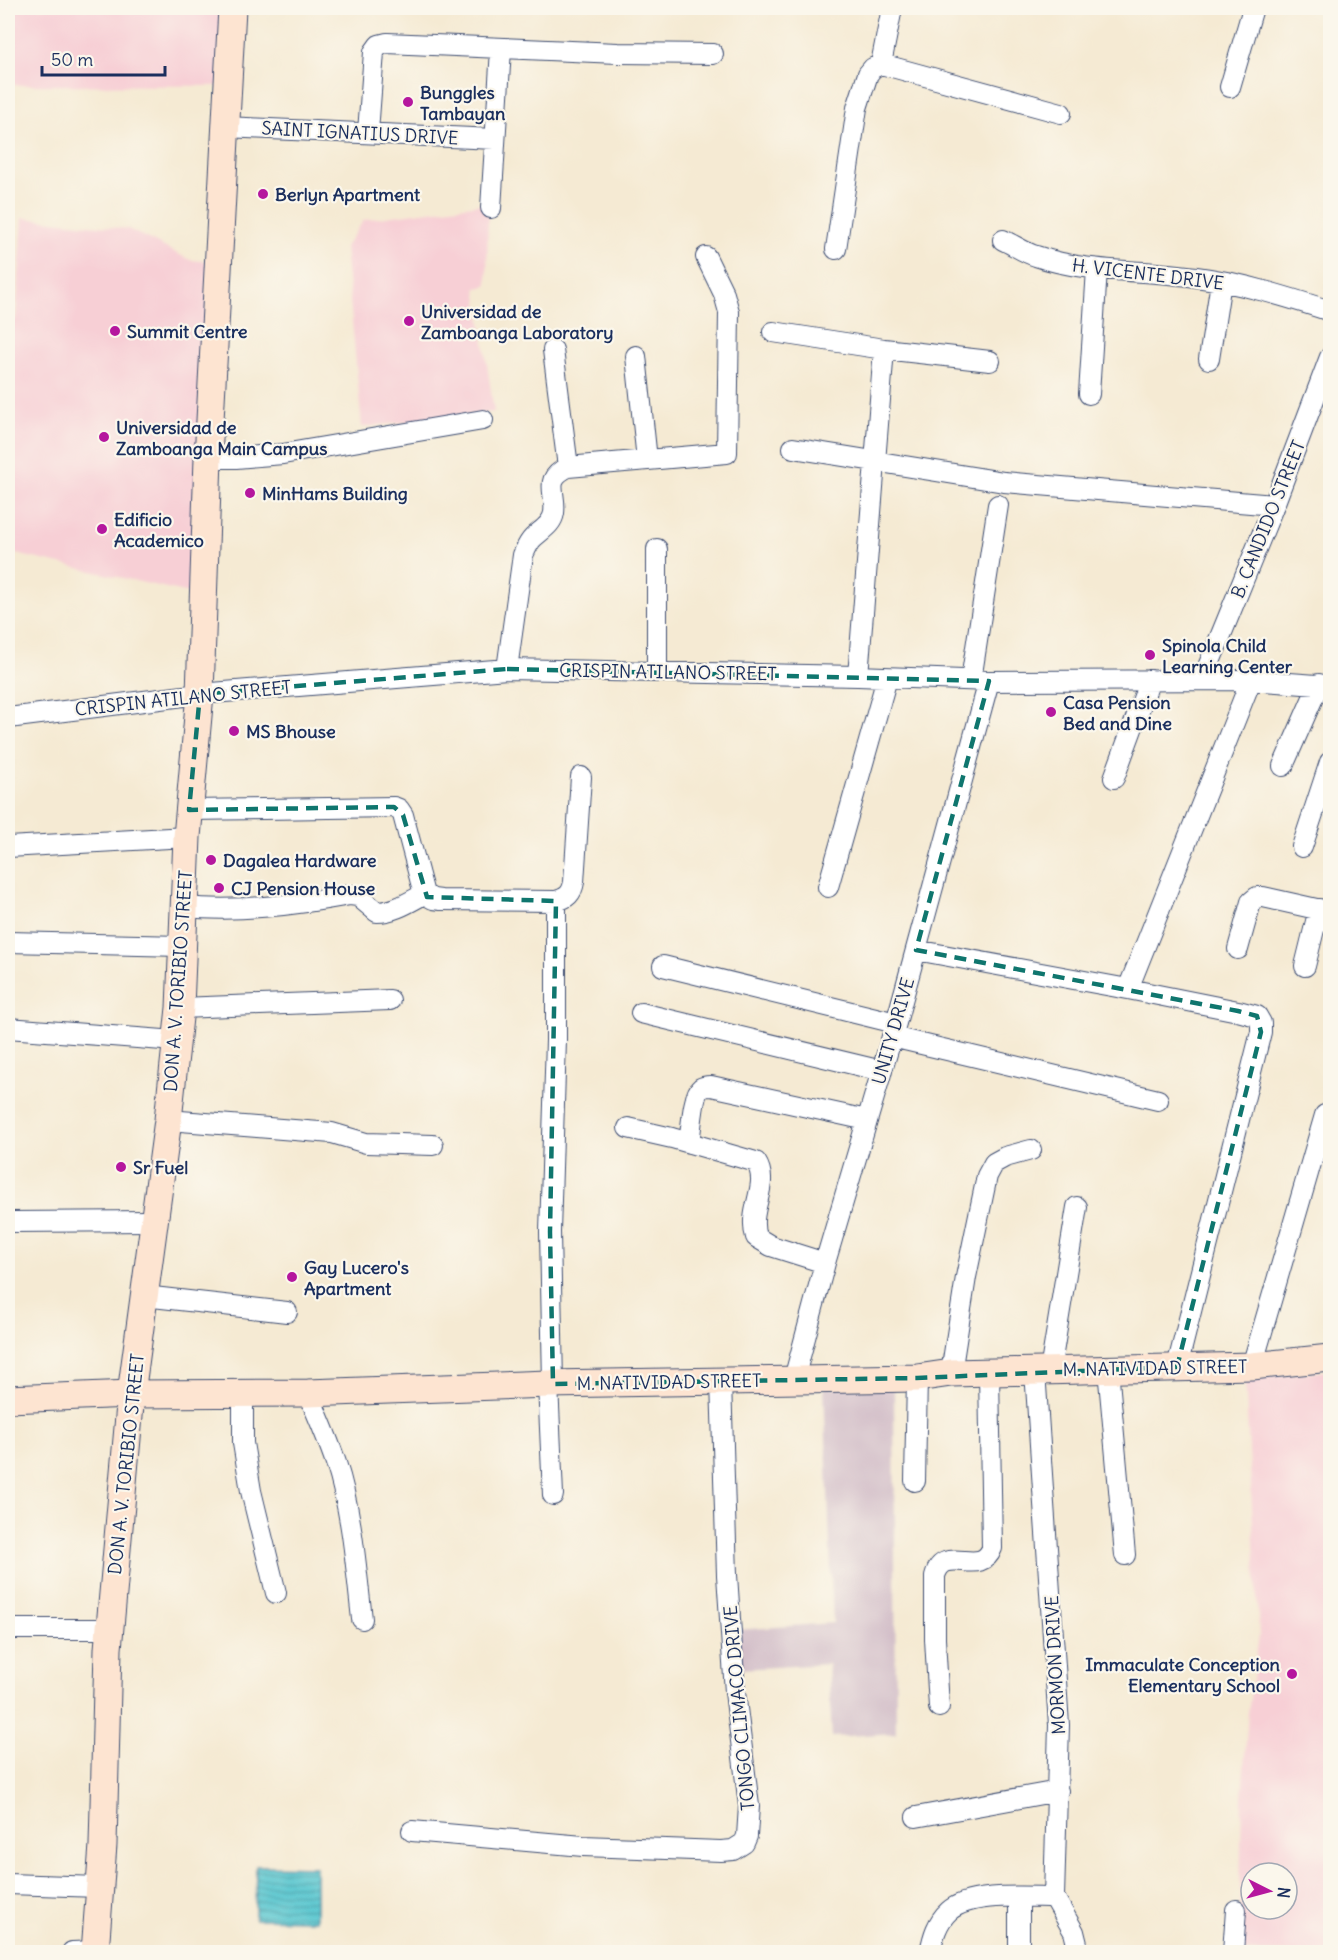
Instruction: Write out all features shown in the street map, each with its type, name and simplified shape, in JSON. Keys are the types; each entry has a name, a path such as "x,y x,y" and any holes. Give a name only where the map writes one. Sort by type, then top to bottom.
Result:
{"street":[{"name":"DON A. V. TORIBIO STREET","path":"87,1952 104,1845 110,1629 131,1394 168,1120 180,1008 187,837 200,694 208,458 232,8"},
{"path":"881,64 892,8"},
{"path":"1230,87 1253,8"},
{"path":"368,132 374,52 379,45 618,54 713,54"},
{"path":"490,208 501,49"},
{"path":"836,249 857,108 868,74 873,68 881,64 1061,113"},
{"name":"SAINT IGNATIUS DRIVE","path":"225,127 495,139"},
{"name":"H. VICENTE DRIVE","path":"1003,240 1034,256 1058,262 1097,269 1177,274 1221,282 1330,311"},
{"path":"507,669 524,555 528,543 548,525 554,514 552,481 560,471 568,466 727,453 729,312 724,294 706,257"},
{"path":"1089,394 1097,269"},
{"path":"1209,359 1221,282"},
{"path":"773,332 884,349 990,361"},
{"path":"858,676 884,349"},
{"path":"553,350 568,466"},
{"path":"636,356 647,460"},
{"name":"B. CANDIDO STREET","path":"1203,679 1274,505 1321,409 1330,357"},
{"path":"208,458 284,454 483,420"},
{"path":"793,448 1004,482 1274,505"},
{"name":"UNITY DRIVE","path":"794,1379 825,1263 916,950 980,681 998,505"},
{"path":"657,549 657,672"},
{"name":"CRISPIN ATILANO STREET","path":"8,718 200,694 507,669 858,676 980,681 1203,679 1325,685"},
{"path":"828,887 887,678"},
{"path":"1114,778 1150,680"},
{"path":"1128,989 1251,680"},
{"path":"1283,766 1325,685"},
{"path":"1302,847 1330,762"},
{"path":"189,810 394,807 403,815 424,894 433,899 556,901 565,899 572,891 574,882 581,777"},
{"path":"8,847 187,837"},
{"path":"184,908 267,907 350,895 358,896 377,912 384,912 424,894"},
{"path":"1238,949 1251,902 1257,897 1325,911 1305,966"},
{"path":"553,1495 550,1232 556,1040 556,901"},
{"path":"8,942 182,946"},
{"path":"916,950 1238,1011 1257,1016 1262,1023 1177,1367"},
{"path":"663,966 1158,1100"},
{"path":"180,1008 390,1000"},
{"path":"641,1013 882,1071"},
{"path":"8,1028 176,1041"},
{"path":"689,1143 696,1098 700,1088 705,1086 867,1120"},
{"path":"1252,1366 1325,1115"},
{"path":"168,1120 332,1133 366,1143 434,1145"},
{"path":"628,1128 756,1162 762,1175 754,1213 753,1226 756,1237 771,1246 825,1263"},
{"path":"951,1374 966,1277 987,1176 994,1163 1005,1157 1031,1150"},
{"name":"MORMON DRIVE","path":"1054,1897 1059,1725 1042,1371 1077,1207"},
{"path":"8,1222 154,1221"},
{"path":"144,1296 286,1312"},
{"name":"M. NATIVIDAD STREET","path":"8,1400 131,1394 308,1393 551,1384 917,1378 951,1374 1252,1366 1330,1358"},
{"path":"1108,1369 1125,1555"},
{"path":"939,1707 935,1639 937,1567 948,1561 981,1561 986,1558 992,1548 989,1373"},
{"path":"915,1481 917,1378"},
{"name":"TONGO CLIMACO DRIVE","path":"412,1831 583,1846 721,1851 733,1850 744,1843 747,1836 749,1806 735,1692 721,1381"},
{"path":"243,1392 243,1443 251,1491 276,1593"},
{"path":"308,1393 337,1464 344,1493 362,1619"},
{"path":"8,1629 110,1629"},
{"path":"916,1817 1058,1791"},
{"path":"8,1884 99,1887"},
{"path":"1019,1897 1019,1953"},
{"path":"930,1953 933,1936 942,1919 951,1909 976,1900 1054,1897 1074,1932 1079,1953"},
{"path":"1233,1953 1236,1910"}],"highlighted area":[{"path":"507,669 989,681 916,950 1238,1011 1257,1016 1261,1032 1177,1367 917,1378 553,1384 550,1232 556,901 427,897 403,815 394,807 189,810 200,694"}],"shaded area":[{"path":"8,8 228,8 223,86 8,85"},
{"path":"488,203 487,286 476,288 494,412 362,427 345,247 364,220"},
{"name":"Universidad de Zamboanga Main Campus","path":"23,218 128,229 190,260 214,262 189,593 16,554 8,555 8,320 16,319"},
{"name":"Immaculate Conception Elementary School","path":"1330,1371 1330,1952 1243,1952 1241,1921 1299,1921 1299,1861 1241,1861 1242,1796 1248,1713 1259,1635 1245,1377"},
{"path":"894,1387 896,1733 832,1737 828,1664 739,1669 736,1630 833,1623 824,1388"}],"water":[{"path":"256,1866 316,1867 316,1920 255,1919"}],"place":[{"name":"Bunggles Tambayan","path":"408,102"},
{"name":"Berlyn Apartment","path":"263,194"},
{"name":"Universidad de Zamboanga Laboratory","path":"409,321"},
{"name":"Summit Centre","path":"115,331"},
{"name":"Universidad de Zamboanga Main Campus","path":"104,437"},
{"name":"MinHams Building","path":"250,493"},
{"name":"Edificio Academico","path":"102,529"},
{"name":"Spinola Child Learning Center","path":"1150,655"},
{"name":"Casa Pension Bed and Dine","path":"1051,712"},
{"name":"MS Bhouse","path":"234,731"},
{"name":"Dagalea Hardware","path":"211,860"},
{"name":"CJ Pension House","path":"219,888"},
{"name":"Sr Fuel","path":"121,1167"},
{"name":"Gay Lucero's Apartment","path":"292,1277"},
{"name":"Immaculate Conception Elementary School","path":"1292,1674"}]}
